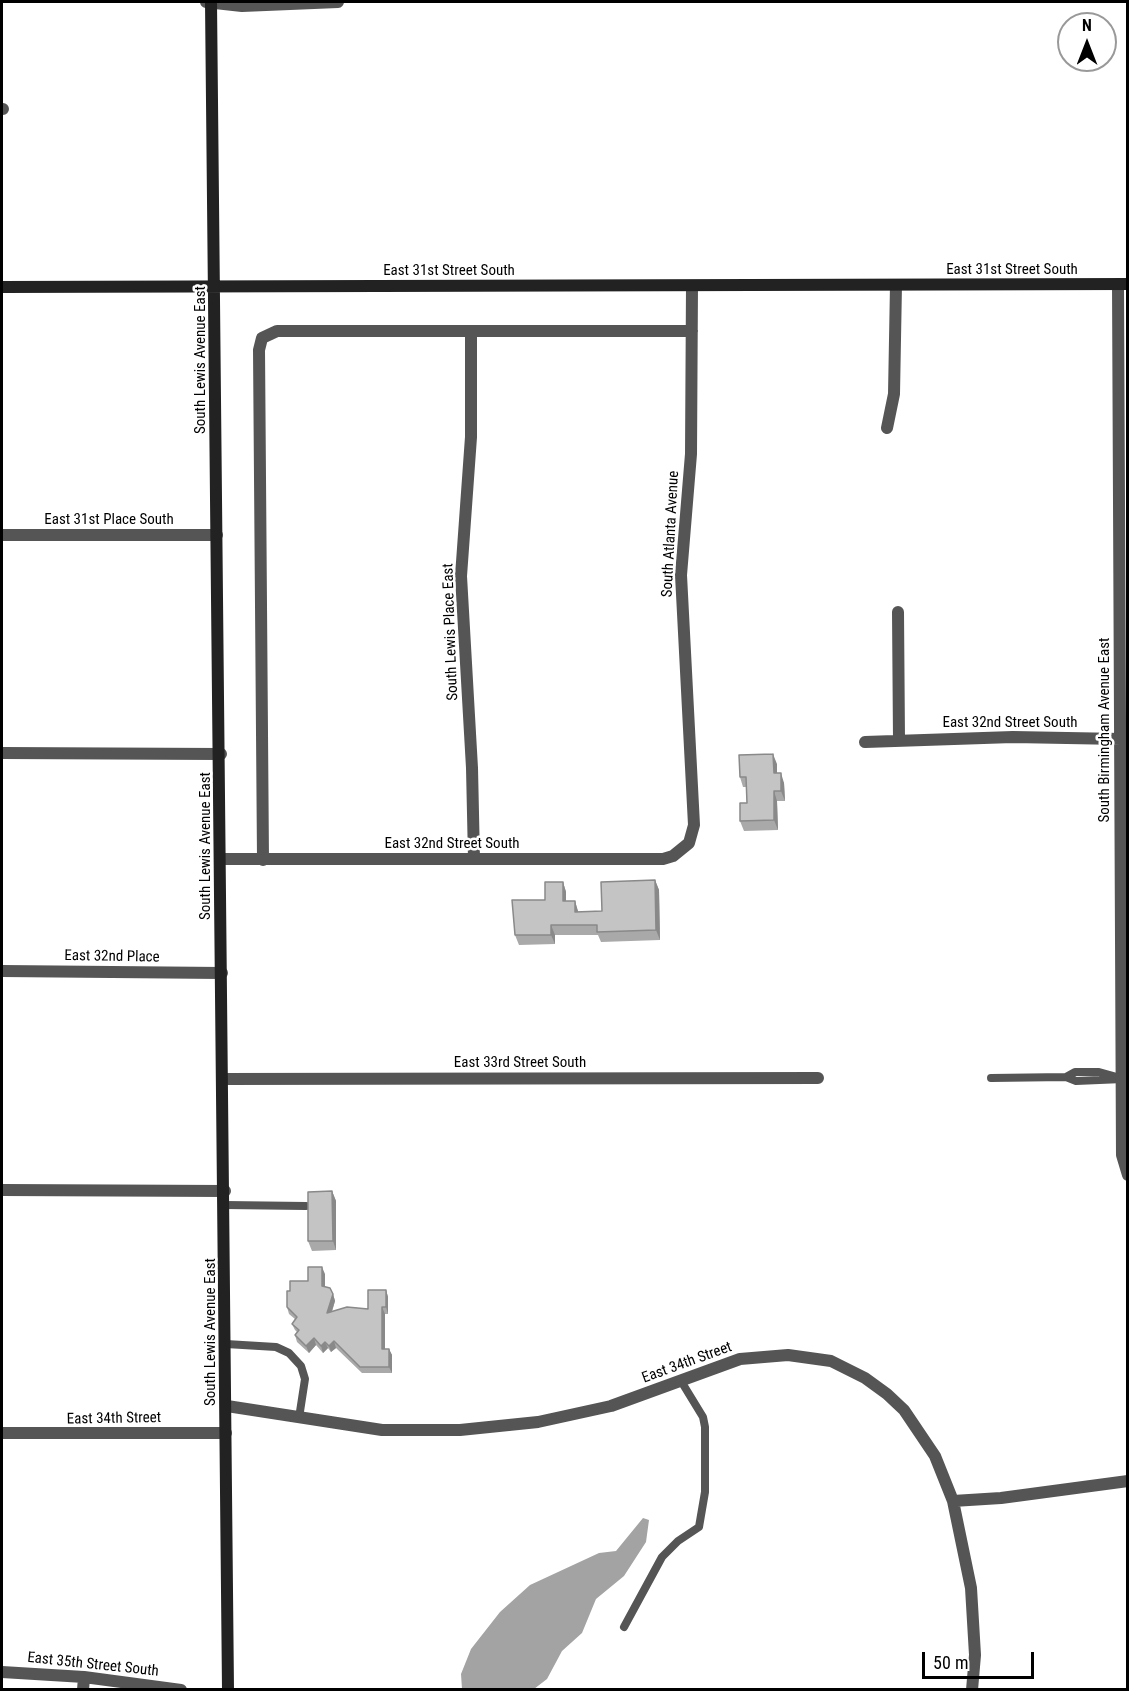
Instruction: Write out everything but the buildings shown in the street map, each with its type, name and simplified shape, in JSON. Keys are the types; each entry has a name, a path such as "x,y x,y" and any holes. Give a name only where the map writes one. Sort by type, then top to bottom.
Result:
{"main road":[{"name":"South Lewis Avenue East","path":"210,2 216,287 221,754 228,1689"},
{"name":"East 31st Street South","path":"2,287 1123,285"}],"street":[{"path":"210,2 254,6 338,2"},
{"path":"887,428 894,394 896,285"},
{"name":"South Birmingham Avenue East","path":"1123,285 1121,739 1124,791 1125,1079 1122,1155 1128,1175"},
{"name":"South Atlanta Avenue","path":"681,851 689,843 694,825 681,575 691,454 692,286"},
{"path":"263,860 259,350 262,338 277,331 692,331"},
{"name":"South Lewis Place East","path":"471,332 471,437 461,576 472,768 474,859"},
{"name":"East 31st Place South","path":"2,534 217,535"},
{"path":"898,612 899,740"},
{"name":"East 32nd Street South","path":"866,742 1012,737 1121,739"},
{"path":"2,753 221,754"},
{"name":"East 32nd Street South","path":"222,859 663,859 681,851"},
{"name":"East 32nd Place","path":"2,971 222,973"},
{"name":"East 33rd Street South","path":"223,1079 818,1078"},
{"path":"2,1190 225,1191"},
{"name":"East 34th Street","path":"226,1406 382,1430 460,1430 538,1422 611,1406 740,1359 765,1355 812,1357 840,1365 865,1378 904,1410 935,1456 953,1501 971,1588 975,1655 972,1689"},
{"name":"East 34th Street","path":"2,1433 226,1433"},
{"path":"953,1501 1001,1498 1128,1481"},
{"name":"East 35th Street South","path":"2,1672 83,1683 181,1689"}],"lane":[{"path":"991,1078 1066,1077 1075,1072 1099,1072 1125,1079"},
{"path":"225,1205 306,1206"},
{"path":"226,1344 276,1347 289,1353 301,1366 305,1379 299,1418"},
{"path":"624,1627 662,1557 678,1541 699,1527 705,1492 703,1417 681,1381"}],"shaded area":[{"path":"643,1518 649,1520 646,1542 624,1576 596,1599 582,1633 562,1651 547,1679 534,1689 462,1689 461,1674 471,1649 500,1612 530,1585 599,1553 616,1551"}]}
